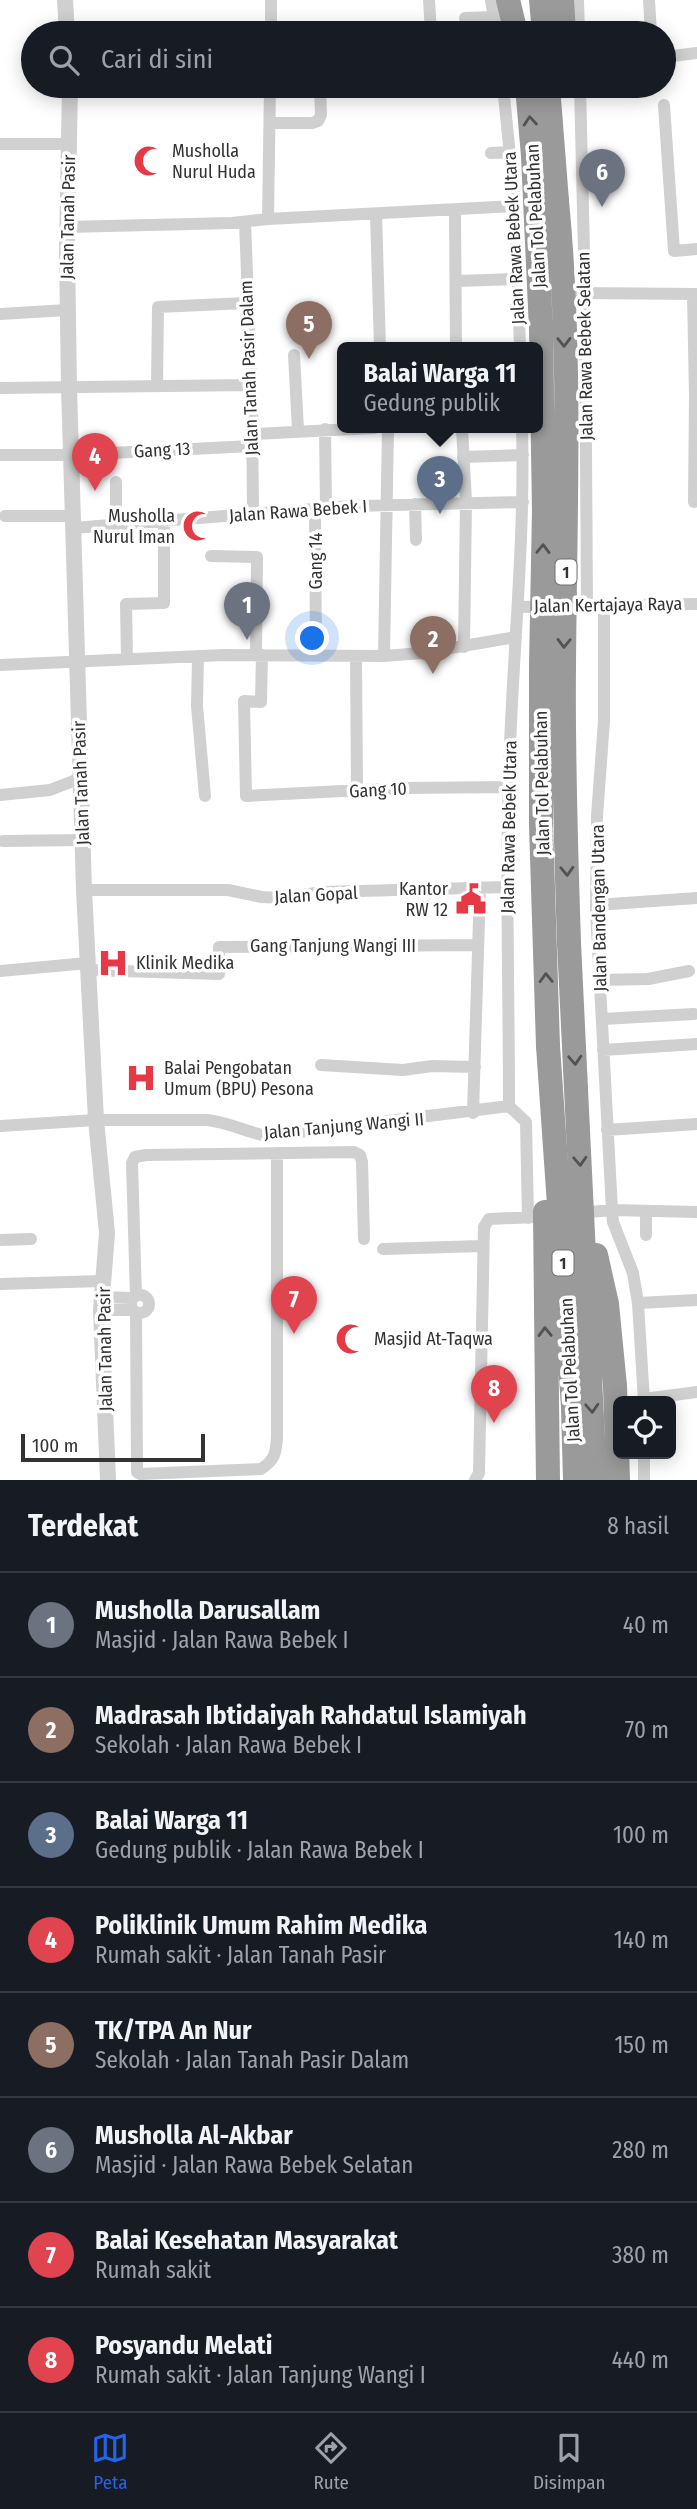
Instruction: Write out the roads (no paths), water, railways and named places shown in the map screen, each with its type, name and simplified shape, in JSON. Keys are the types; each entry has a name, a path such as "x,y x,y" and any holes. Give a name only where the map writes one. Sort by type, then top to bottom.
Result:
{"highway":[{"path":"522,0 523,21"},
{"path":"541,0 543,21"},
{"path":"562,0 563,21"},
{"name":"Jalan Tol Pelabuhan","path":"528,98 542,342"},
{"name":"Jalan Tol Pelabuhan","path":"549,98 564,324 566,825 595,1480"},
{"path":"557,201 564,98"},
{"name":"Jalan Tol Pelabuhan","path":"543,427 541,825 548,1046 573,1406 575,1480"},
{"path":"548,1046 545,1217 548,1480"},
{"path":"581,1193 607,1304 615,1386 618,1480"}],"street":[{"path":"65,0 66,21"},
{"path":"271,0 271,21"},
{"path":"429,0 430,21"},
{"path":"491,0 501,8"},
{"path":"578,0 579,21"},
{"path":"649,0 650,21"},
{"path":"465,18 501,8"},
{"path":"676,56 697,53"},
{"name":"Jalan Tanah Pasir","path":"70,98 67,227 69,387 84,890 96,1121 107,1233 102,1296 108,1480"},
{"path":"268,219 270,98"},
{"path":"270,123 318,121 321,115 320,98"},
{"name":"Jalan Rawa Bebek Utara","path":"504,98 515,206 520,342"},
{"name":"Jalan Rawa Bebek Selatan","path":"580,98 585,293 587,606"},
{"path":"664,105 674,251 697,250"},
{"path":"0,144 70,144"},
{"path":"491,153 510,152"},
{"path":"67,227 245,222 515,206"},
{"path":"455,210 457,342"},
{"path":"376,214 380,342"},
{"name":"Jalan Tanah Pasir Dalam","path":"245,222 253,515"},
{"path":"456,281 517,279"},
{"path":"518,296 585,293 695,294 694,502"},
{"path":"157,386 158,307 246,303"},
{"path":"0,314 67,310"},
{"path":"294,355 298,430"},
{"path":"0,388 251,384"},
{"name":"Gang 14","path":"316,655 326,429"},
{"name":"Gang 13","path":"0,455 71,455 252,440 298,430 337,429"},
{"path":"384,656 388,433"},
{"path":"461,433 466,502 464,647"},
{"name":"Jalan Rawa Bebek Utara","path":"509,1107 507,887 523,502 522,433"},
{"path":"463,457 523,455"},
{"path":"116,482 116,524"},
{"name":"Jalan Rawa Bebek I","path":"5,516 116,524 387,505 523,502"},
{"path":"415,504 416,540"},
{"path":"127,659 126,604 164,603 164,521"},
{"path":"211,556 257,557 259,655"},
{"name":"Jalan Kertajaya Raya","path":"519,607 697,604"},
{"name":"Jalan Bandengan Utara","path":"604,606 604,721 597,816 599,979 613,1222 634,1273 644,1396"},
{"path":"0,664 198,656 384,656 464,647 516,637"},
{"name":"Gang 10","path":"259,655 261,702 244,701 246,796 510,787"},
{"path":"198,656 197,706 205,796"},
{"path":"356,656 357,791"},
{"path":"0,795 50,790 81,778"},
{"path":"3,841 83,840"},
{"path":"473,1113 480,887"},
{"name":"Jalan Gopal","path":"84,890 228,890 282,898 323,892 507,887"},
{"path":"596,905 697,898"},
{"name":"Gang Tanjung Wangi III","path":"88,967 219,974 219,947 478,945"},
{"path":"0,971 88,967"},
{"path":"599,979 648,979 689,971"},
{"path":"602,1019 694,1014"},
{"path":"603,1050 697,1044"},
{"path":"321,1065 402,1070 432,1066 475,1067"},
{"path":"509,1107 526,1122 528,1218"},
{"name":"Jalan Tanjung Wangi II","path":"0,1126 96,1121 215,1121 267,1136 509,1107"},
{"path":"607,1130 697,1125"},
{"path":"277,1153 275,1456 271,1463 261,1469 136,1472 132,1163 135,1157 277,1153 354,1152 360,1156 364,1239"},
{"path":"475,1480 479,1473 482,1246 485,1222 489,1219 612,1210 697,1212"},
{"path":"646,1211 646,1236"},
{"path":"0,1240 31,1239"},
{"path":"383,1250 482,1246"},
{"path":"0,1284 102,1296 134,1304"},
{"path":"638,1303 697,1300"},
{"path":"670,1396 697,1392"},
{"path":"644,1459 644,1480"}],"place":[{"name":"Musholla Nurul Huda","path":"149,161"},
{"name":"Musholla Al-Akbar","path":"602,207"},
{"name":"TK/TPA An Nur","path":"309,359"},
{"name":"Poliklinik Umum Rahim Medika","path":"95,491"},
{"name":"Balai Warga 11","path":"440,514"},
{"name":"Musholla Nurul Iman","path":"198,526"},
{"name":"Musholla Darusallam","path":"247,640"},
{"name":"Madrasah Ibtidaiyah Rahdatul Islamiyah","path":"433,674"},
{"name":"Kantor RW 12","path":"471,899"},
{"name":"Klinik Medika","path":"113,963"},
{"name":"Balai Pengobatan Umum (BPU) Pesona","path":"141,1078"},
{"name":"Balai Kesehatan Masyarakat","path":"294,1334"},
{"name":"Masjid At-Taqwa","path":"351,1339"},
{"name":"Posyandu Melati","path":"494,1423"}]}
